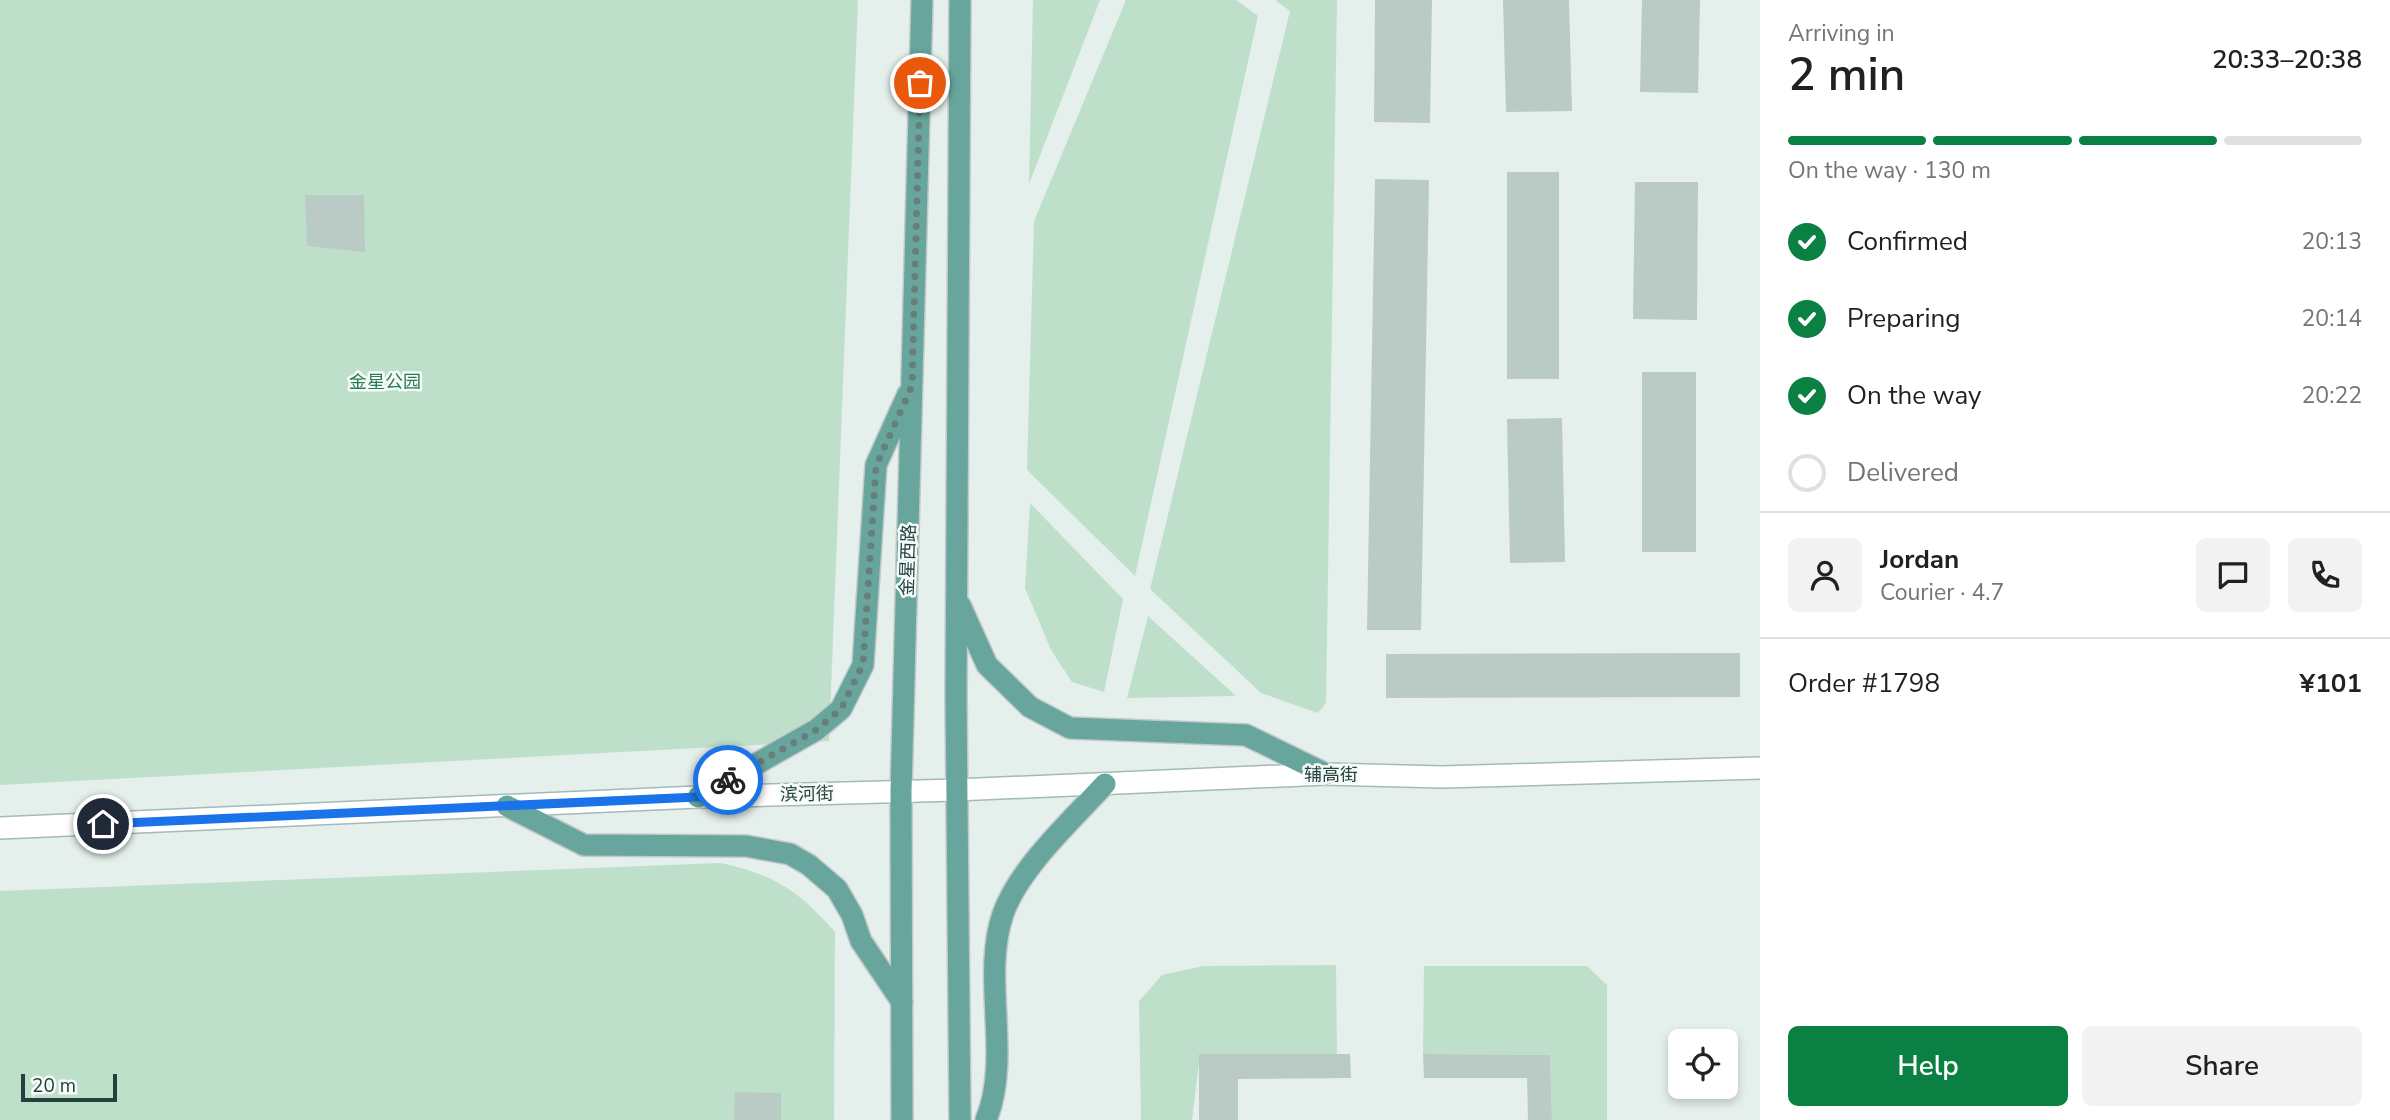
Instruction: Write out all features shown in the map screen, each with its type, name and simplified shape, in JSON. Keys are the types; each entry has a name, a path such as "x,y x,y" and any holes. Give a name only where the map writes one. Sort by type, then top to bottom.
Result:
{"main road":[{"name":"金星西路","path":"902,1120 901,792 922,0"},
{"path":"960,0 956,790 960,1120"},
{"path":"698,797 816,730 841,709 863,664 876,466 912,386"},
{"path":"957,599 987,665 1030,706 1070,728 1246,735 1326,774"},
{"path":"986,1120 996,1097 997,950 1003,914 1020,884 1052,842 1105,784"},
{"path":"507,806 584,845 746,846 790,854 809,865 837,889 852,915 861,941 902,1002"}],"street":[{"name":"辅高街","path":"901,792 1326,774 1442,777 1760,768"},
{"name":"滨河街","path":"0,828 698,797 901,792"}],"green space":[{"name":"金星公园","path":"0,0 858,0 829,741 0,785"},
{"path":"1033,0 1100,0 1029,184"},
{"path":"1126,0 1236,0 1258,16 1135,576 1027,470 1034,221"},
{"path":"1275,0 1337,0 1326,703 1318,713 1261,693 1150,589 1290,11"},
{"path":"1030,503 1123,599 1104,692 1072,682 1051,650 1025,588"},
{"path":"1148,616 1236,696 1127,698"},
{"path":"720,863 756,873 784,886 809,905 835,932 834,1120 0,1120 0,891"},
{"path":"1336,965 1337,1055 1200,1054 1192,1120 1141,1120 1139,1001 1162,975 1203,966"},
{"path":"1424,966 1587,966 1607,985 1607,1120 1552,1120 1550,1055 1423,1054"}],"building":[{"path":"1375,0 1432,0 1430,123 1374,122"},
{"path":"1503,0 1569,0 1572,111 1506,112"},
{"path":"1642,0 1700,0 1698,93 1640,92"},
{"path":"1507,172 1559,172 1559,379 1507,379"},
{"path":"1375,179 1429,180 1421,630 1367,630"},
{"path":"1635,182 1698,182 1697,320 1633,319"},
{"path":"305,195 364,195 365,252 307,246"},
{"path":"1642,372 1696,372 1696,552 1642,552"},
{"path":"1562,418 1565,562 1510,563 1507,419"},
{"path":"1740,653 1740,697 1386,698 1386,654"},
{"path":"1199,1054 1350,1054 1351,1078 1238,1079 1238,1120 1199,1120"},
{"path":"1423,1054 1550,1055 1552,1120 1528,1120 1527,1078 1424,1078"},
{"path":"735,1092 781,1093 781,1120 734,1120"}],"way so far":[{"path":"728,780 816,730 841,709 863,664 876,466 912,386 920,83"}],"route":[{"path":"103,824 698,797 728,780"}]}
